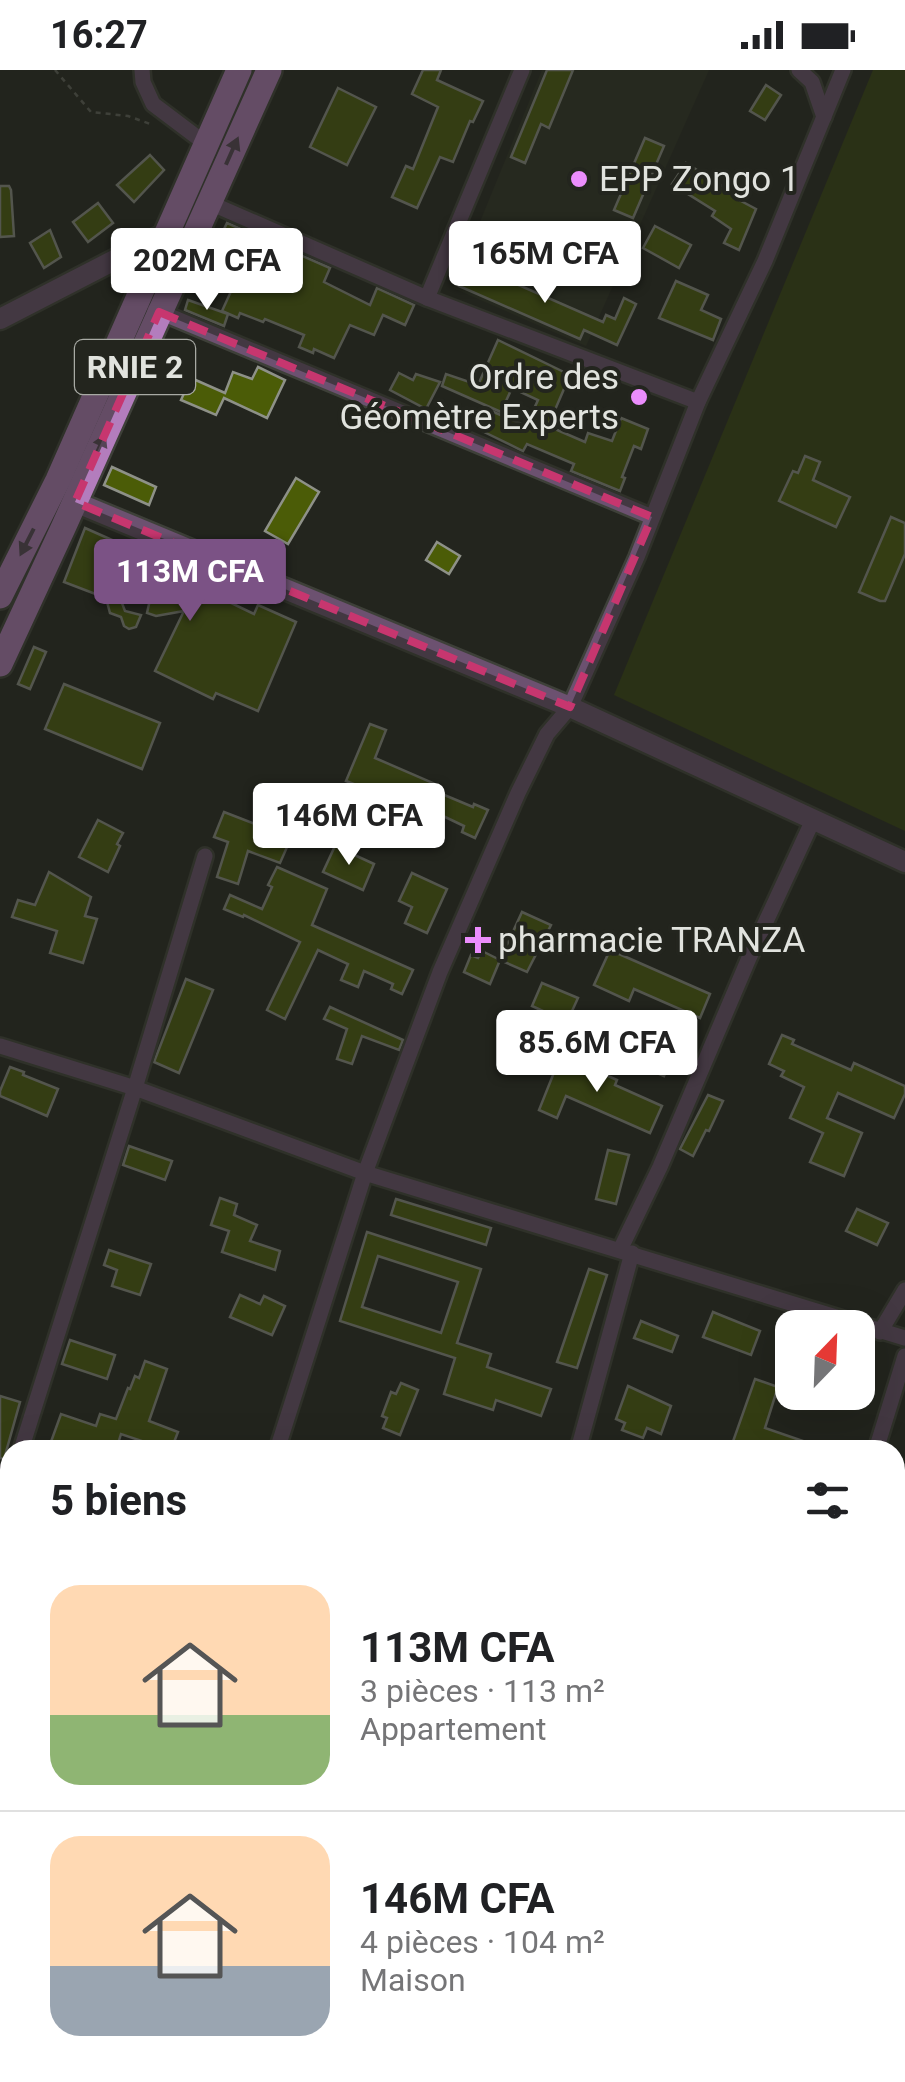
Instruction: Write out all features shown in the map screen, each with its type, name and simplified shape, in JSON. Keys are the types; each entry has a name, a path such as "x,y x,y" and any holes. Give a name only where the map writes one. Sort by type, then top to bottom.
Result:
{"main road":[{"name":"RNIE 2","path":"0,664 75,502 148,307 167,233 239,70"},
{"name":"RNIE 2","path":"0,596 148,307 210,202 269,70"}],"street":[{"path":"142,70 152,104 206,144"},
{"path":"427,298 522,70"},
{"path":"799,70 812,82 824,116"},
{"path":"280,1440 365,1172 440,972 547,734 570,706 698,402 765,261 843,70"},
{"path":"210,202 427,298 698,402"},
{"path":"0,318 167,233"},
{"path":"148,307 652,516"},
{"path":"75,502 570,706 905,862"},
{"path":"580,1440 626,1252 749,958 813,820"},
{"path":"24,1440 205,856"},
{"path":"0,1046 135,1088 365,1172 905,1338"},
{"path":"880,1332 905,1290"},
{"path":"879,1440 905,1356"}],"path":[{"path":"54,70 91,112 128,116 159,127"}],"highlighted area":[{"path":"159,312 652,517 570,707 75,502"}],"shaded area":[{"name":"EPP Zongo 1","path":"542,70 709,70 586,346 453,288"}],"green space":[{"path":"873,70 905,70 905,831 614,695"}],"building":[{"path":"423,70 441,70 437,80 483,101 453,162 440,157 417,208 392,197 406,166 413,169 438,107 412,94"},
{"path":"547,70 573,70 549,128 541,124 525,163 511,157"},
{"path":"766,85 781,95 765,120 750,111"},
{"path":"338,88 376,107 347,165 310,147"},
{"path":"645,138 664,146 633,218 614,210"},
{"path":"150,155 164,170 134,202 117,185"},
{"path":"686,163 756,209 739,250 724,243 731,229 712,216 715,211 672,184"},
{"path":"0,186 9,186 11,190 14,236 0,237"},
{"path":"98,203 113,223 88,242 73,222"},
{"path":"227,223 330,268 324,282 370,305 377,288 414,305 405,325 383,315 374,335 350,325 334,358 299,347 304,335 265,319 263,322 240,313 238,318 222,311 233,287 207,276"},
{"path":"655,226 691,245 679,268 643,248"},
{"path":"50,230 61,257 44,268 30,243"},
{"path":"468,263 603,322 606,315 615,319 624,298 636,304 617,345 584,330 580,339 459,286"},
{"path":"676,281 708,295 701,310 721,319 713,340 659,318"},
{"path":"188,300 228,314 224,326 185,310"},
{"path":"498,340 570,375 548,426 585,442 588,433 612,441 621,418 648,429 641,449 634,446 620,491 571,471 574,464 527,444 523,451 480,430 489,410 526,426 538,400 512,388 501,412 442,386 446,374 478,385"},
{"path":"258,367 285,380 267,418 224,398 216,415 181,400 191,378 225,393 233,372 252,379"},
{"path":"399,373 413,380 416,374 440,382 426,409 390,390"},
{"path":"805,456 820,462 813,480 850,497 836,527 779,501"},
{"path":"112,467 156,487 149,505 104,485"},
{"path":"296,478 319,492 288,544 265,531"},
{"path":"891,517 905,523 905,554 885,601 880,601 859,592"},
{"path":"85,528 139,552 131,573 150,570 164,574 167,567 185,575 183,580 254,614 258,605 296,622 258,711 216,693 213,699 155,671 184,611 156,616 147,613 156,595 131,574 120,598 125,611 141,615 136,627 129,629 121,617 110,613 106,598 64,582"},
{"path":"437,542 460,556 449,574 426,560"},
{"path":"34,647 46,652 30,689 18,684"},
{"path":"64,684 160,723 142,769 45,729"},
{"path":"370,724 386,730 375,758 433,783 430,789 488,810 475,838 462,832 464,826 399,795 391,813 364,801 369,790 346,781"},
{"path":"224,812 291,838 280,863 248,851 238,884 217,877 228,842 214,837"},
{"path":"98,820 123,833 108,872 79,857"},
{"path":"335,846 374,864 363,890 323,872"},
{"path":"277,867 327,889 312,925 413,970 402,994 391,989 393,984 364,971 358,987 341,980 348,964 318,950 285,1019 267,1010 300,942 224,909 230,895 262,909"},
{"path":"49,872 91,897 85,916 97,919 83,963 50,953 57,931 12,917 18,900 35,905"},
{"path":"412,873 447,889 427,933 405,923 412,907 399,901"},
{"path":"522,912 551,925 527,972 500,960"},
{"path":"610,950 710,994 700,1018 634,989 629,1001 594,985"},
{"path":"482,951 500,960 490,984 464,972 471,955 478,958"},
{"path":"186,979 213,990 179,1073 154,1062"},
{"path":"542,983 578,998 567,1022 532,1006"},
{"path":"330,1007 403,1040 399,1050 362,1036 352,1064 337,1059 347,1029 324,1019"},
{"path":"627,1018 654,1029 650,1039 675,1050 664,1076 650,1070 654,1062 615,1047"},
{"path":"782,1035 794,1040 792,1044 851,1070 854,1063 905,1086 894,1118 838,1093 827,1118 862,1133 844,1176 810,1162 823,1133 790,1118 804,1087 781,1076 784,1071 769,1064"},
{"path":"561,1055 662,1106 650,1133 566,1096 557,1118 539,1110"},
{"path":"10,1067 58,1089 47,1116 0,1096"},
{"path":"708,1095 723,1101 693,1156 680,1149"},
{"path":"129,1146 172,1161 165,1180 123,1165"},
{"path":"608,1150 629,1155 616,1204 596,1199"},
{"path":"220,1198 237,1204 234,1215 257,1225 250,1241 280,1251 275,1270 222,1252 229,1231 211,1225"},
{"path":"396,1199 491,1228 486,1245 391,1215"},
{"path":"857,1209 888,1223 877,1245 846,1231"},
{"path":"367,1232 481,1269 457,1343 491,1354 487,1367 551,1389 541,1416 496,1400 493,1410 444,1394 455,1358 340,1321","holes":["378,1256 458,1282 441,1333 362,1307"]},
{"path":"109,1250 151,1264 140,1295 112,1286 117,1270 104,1265"},
{"path":"589,1269 607,1275 577,1368 557,1362"},
{"path":"240,1295 260,1304 264,1296 285,1306 272,1335 230,1317"},
{"path":"713,1312 760,1331 751,1355 703,1337"},
{"path":"641,1321 678,1336 672,1352 634,1338"},
{"path":"70,1340 115,1355 107,1379 62,1364"},
{"path":"145,1361 167,1369 149,1421 178,1432 175,1440 139,1440 121,1434 119,1440 52,1440 61,1414 96,1426 100,1414 116,1419 128,1388 135,1376 139,1378"},
{"path":"755,1379 775,1386 765,1428 800,1440 734,1440"},
{"path":"401,1383 418,1390 400,1435 383,1428 387,1418 382,1416 391,1392 396,1394"},
{"path":"628,1386 671,1406 661,1434 647,1428 643,1438 622,1430 625,1423 616,1419"},
{"path":"0,1396 20,1402 9,1440 0,1440"}],"place":[{"name":"EPP Zongo 1","path":"579,179"},
{"name":"Ordre des Géomètre Experts","path":"639,397"},
{"name":"pharmacie TRANZA","path":"478,940"}]}
